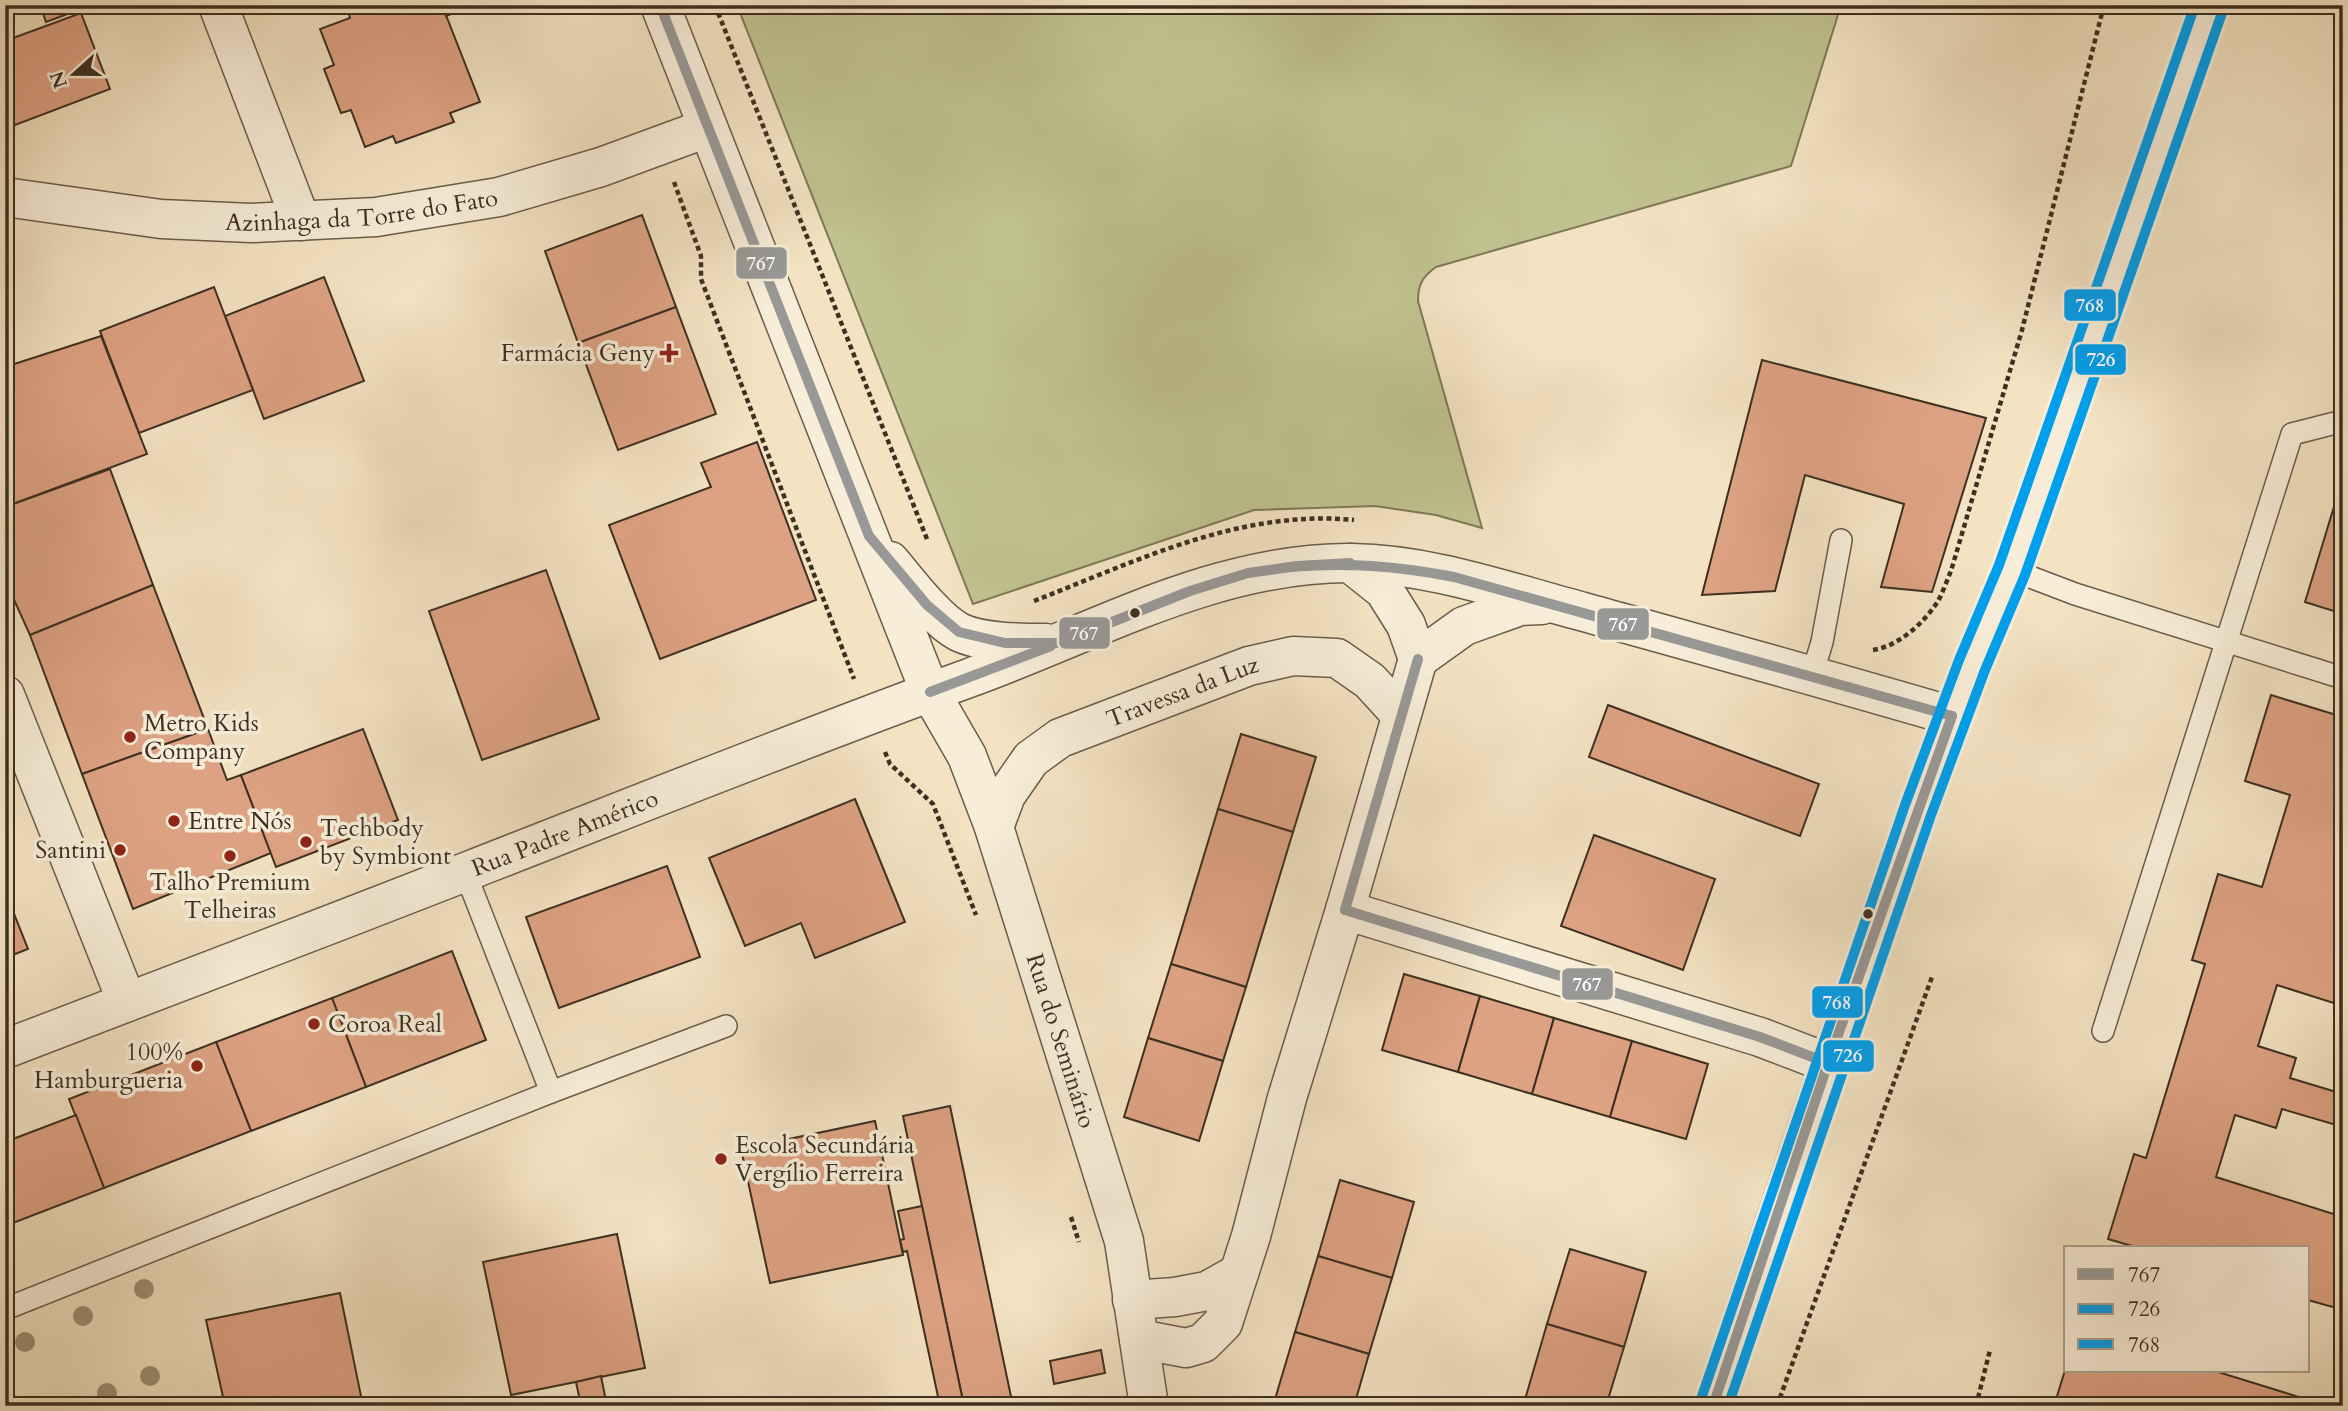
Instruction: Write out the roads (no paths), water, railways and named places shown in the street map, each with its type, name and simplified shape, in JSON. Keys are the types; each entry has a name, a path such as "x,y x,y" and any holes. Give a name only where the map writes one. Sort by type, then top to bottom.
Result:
{"street":[{"path":"218,5 301,221"},
{"name":"Rua do Seminário","path":"660,5 930,692 967,756 994,827 1124,1241 1149,1406"},
{"path":"1713,1406 1828,1063 1952,716 2012,570 2210,5"},
{"name":"Azinhaga da Torre do Fato","path":"5,197 161,219 251,223 376,217 499,197 601,167 707,128"},
{"path":"869,536 927,605 959,632 1005,643 1059,643"},
{"path":"930,692 1190,591 1248,573 1350,563 1402,566 1554,604 1817,659 1952,716"},
{"path":"1139,1339 1186,1348 1203,1343 1223,1323 1240,1273 1287,1098 1418,659 1406,625 1384,590 1350,563"},
{"path":"1418,659 1464,626 1520,606 1554,604"},
{"name":"Travessa da Luz","path":"994,827 1006,795 1031,759 1060,738 1249,666 1293,656 1337,658 1370,681 1401,715"},
{"name":"Rua Padre Américo","path":"5,1049 930,692"},
{"path":"5,695 127,1002"},
{"path":"1345,910 1760,1037 1828,1063"},
{"path":"1132,1300 1207,1292 1240,1273"}],"lane":[{"path":"2103,1031 2292,434 2343,421"},
{"path":"1817,659 1841,540"},
{"path":"2012,570 2075,594 2343,678"},
{"path":"465,872 551,1092"},
{"path":"5,1309 551,1092 726,1026"}],"place":[{"name":"Farmácia Geny","path":"669,353"},
{"name":"Metro Kids Company","path":"130,737"},
{"name":"Entre Nós","path":"174,821"},
{"name":"Techbody by Symbiont","path":"306,842"},
{"name":"Santini","path":"120,850"},
{"name":"Talho Premium Telheiras","path":"230,856"},
{"name":"Coroa Real","path":"314,1024"},
{"name":"100% Hamburgueria","path":"197,1066"},
{"name":"Escola Secundária Vergílio Ferreira","path":"721,1159"}]}
